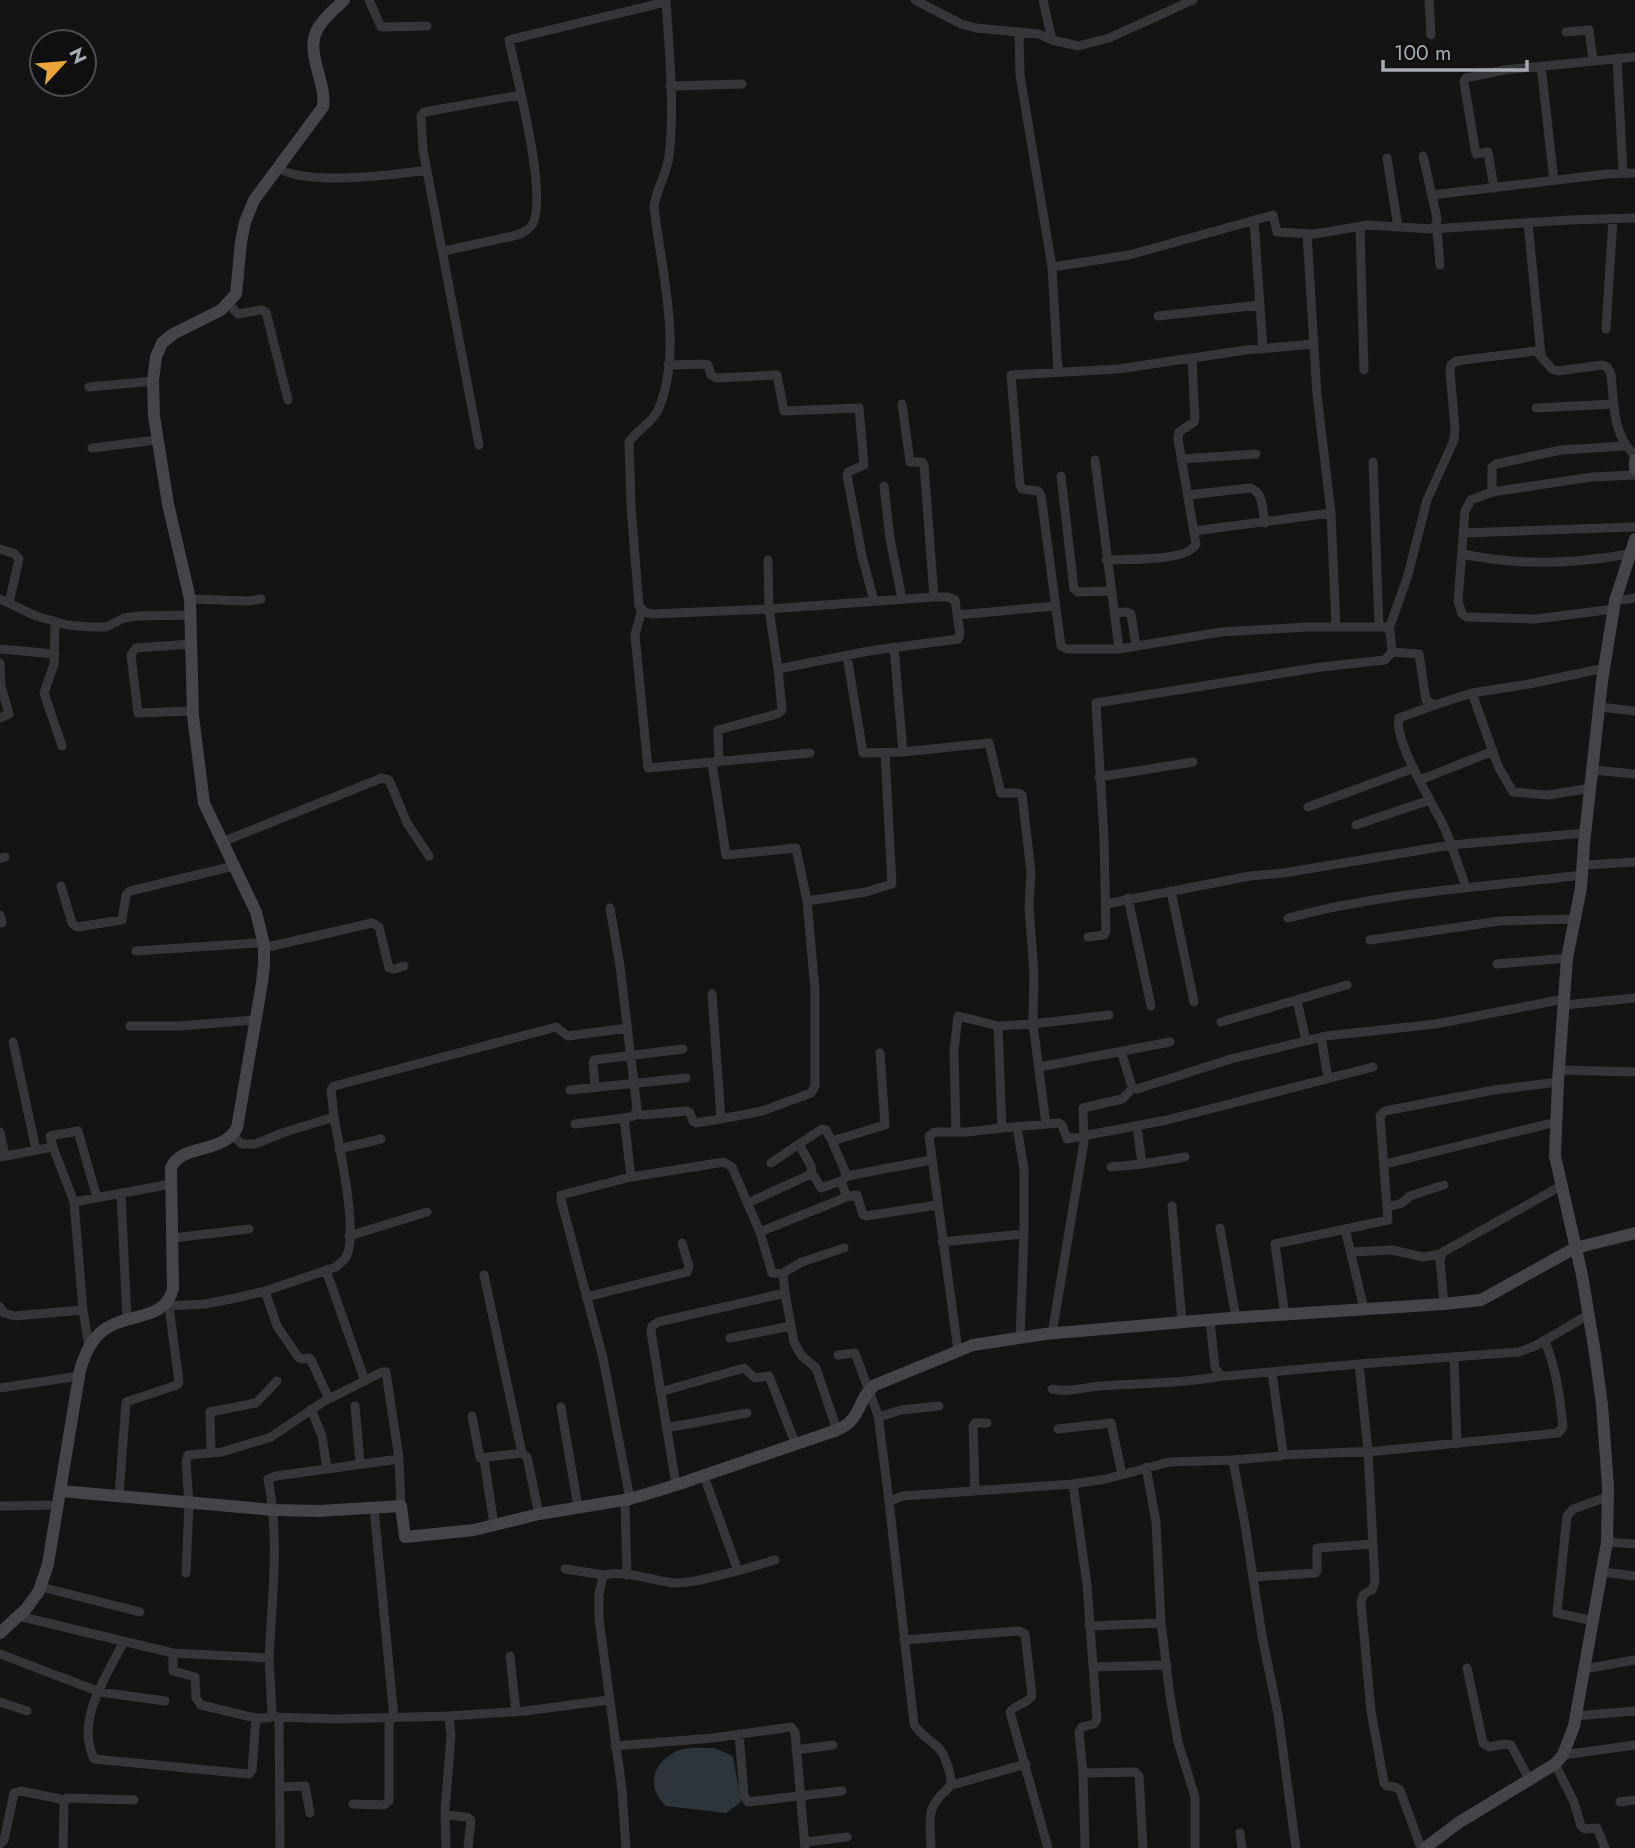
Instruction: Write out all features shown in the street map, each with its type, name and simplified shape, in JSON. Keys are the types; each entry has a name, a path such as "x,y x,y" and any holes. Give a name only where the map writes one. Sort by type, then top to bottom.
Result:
{"street":[{"path":"120,1496 125,1404 128,1400 177,1385 179,1382 168,1306 173,1289 171,1168 177,1157 216,1146 233,1136 237,1128 264,964 264,945 256,912 204,803 193,711 192,615 157,440 153,381 156,357 162,343 173,334 229,304 236,294 239,285 241,242 254,200 323,107 325,97 314,38 322,23 344,0"},
{"path":"369,0 381,27 427,26"},
{"path":"915,0 961,24 1039,34 1078,46 1120,33 1193,0"},
{"path":"1043,0 1052,40"},
{"path":"1429,0 1431,35"},
{"path":"444,251 513,236 532,225 537,197 535,172 509,40 666,1 670,140 668,165 655,195 654,207 669,326 668,365 657,410 647,426 629,442 637,599 642,609 652,614 934,597 952,597 955,600 960,634 958,639 894,647 778,669"},
{"path":"1566,32 1589,30 1593,60"},
{"path":"1019,32 1020,75 1052,267 1058,372"},
{"path":"1494,188 1488,152 1476,153 1464,82 1466,78 1541,66 1635,57"},
{"path":"1616,58 1623,173"},
{"path":"1541,66 1553,181"},
{"path":"670,86 743,84"},
{"path":"479,445 427,170 421,116 424,112 520,95"},
{"path":"1423,156 1437,218 1435,229 1440,265"},
{"path":"1387,158 1398,227"},
{"path":"278,168 286,173 305,177 380,176 427,170"},
{"path":"1432,195 1635,173"},
{"path":"1052,267 1129,255 1273,215 1277,232 1307,234 1360,226 1435,229 1635,218"},
{"path":"1606,329 1613,219"},
{"path":"1254,220 1263,349"},
{"path":"1528,223 1541,355"},
{"path":"1360,226 1364,370"},
{"path":"1307,234 1314,344 1331,513 1336,627"},
{"path":"229,304 239,314 261,310 266,312 288,400"},
{"path":"1158,316 1260,305"},
{"path":"1314,344 1118,369 1012,374 1010,377 1020,485 1022,489 1038,491 1041,495 1060,643 1064,648 1119,649 1220,632 1336,627 1389,629"},
{"path":"1088,937 1106,933 1104,838 1094,706 1098,702 1321,667 1385,660 1392,652 1389,629 1408,575 1427,500 1454,440 1451,365 1456,360 1536,351 1552,369 1559,371 1602,365 1607,367 1611,374 1615,417 1625,446 1635,455"},
{"path":"1106,560 1171,556 1189,552 1196,544 1179,432 1194,422 1195,418 1192,359"},
{"path":"668,365 705,364 716,378 777,375 784,411 859,408 864,465 847,475 862,556 874,601"},
{"path":"89,387 153,381"},
{"path":"902,404 910,462 922,462 924,465 934,597"},
{"path":"1536,408 1614,404"},
{"path":"93,448 157,440"},
{"path":"1492,492 1492,467 1496,464 1561,450 1625,446"},
{"path":"1181,459 1256,454"},
{"path":"1095,460 1119,649"},
{"path":"1635,460 1635,469"},
{"path":"1373,462 1378,627"},
{"path":"1635,475 1592,477 1492,492 1471,500 1465,511 1458,601 1462,614 1466,617 1536,619 1615,605 1635,598"},
{"path":"1061,476 1074,590 1111,591"},
{"path":"884,486 890,539 902,599"},
{"path":"1188,495 1250,488 1256,490 1265,523"},
{"path":"1194,531 1331,513"},
{"path":"1464,533 1635,527"},
{"path":"1605,1848 1597,1828 1585,1829 1581,1826 1559,1760 1575,1716 1602,1572 1607,1542 1607,1497 1602,1405 1588,1315 1555,1156 1567,958 1583,870 1600,707 1615,605 1635,538"},
{"path":"0,549 15,554 19,559 4,601 36,616 67,625 100,627 124,618 139,616 192,615"},
{"path":"1462,554 1502,562 1578,562 1630,554"},
{"path":"575,1124 636,1114 687,1111 696,1123 762,1111 807,1096 814,1090 815,990 807,901 796,848 726,855 716,763 718,730 777,714 782,710 769,609 768,560"},
{"path":"190,599 261,599"},
{"path":"957,615 1055,606"},
{"path":"642,609 635,635 647,766 716,763 810,753"},
{"path":"1114,613 1131,614 1136,646"},
{"path":"55,622 52,675 44,693 62,746"},
{"path":"191,644 136,648 131,655 138,713 193,711"},
{"path":"894,647 903,752"},
{"path":"0,649 55,654"},
{"path":"1392,652 1419,654 1426,700 1435,705"},
{"path":"847,656 864,754 989,744 1000,792 1004,795 1022,795 1031,872 1029,906 1034,973 1033,1024 1046,1124"},
{"path":"0,663 1,686 9,714 0,718"},
{"path":"1466,887 1451,845 1414,768 1397,725 1399,718 1472,693 1605,668"},
{"path":"1472,693 1493,751 1513,792 1548,795 1591,788"},
{"path":"1600,707 1635,711"},
{"path":"1420,780 1493,751"},
{"path":"807,901 858,893 892,884 885,753"},
{"path":"1099,777 1192,762"},
{"path":"1308,807 1414,768"},
{"path":"1593,769 1635,774"},
{"path":"222,842 361,785 387,779 407,823 429,856"},
{"path":"1356,825 1430,800"},
{"path":"1106,904 1250,876 1284,873 1451,845 1586,833"},
{"path":"1288,918 1354,902 1507,884 1635,862"},
{"path":"61,886 72,923 77,927 122,920 126,895 130,891 233,866"},
{"path":"1171,891 1194,1002"},
{"path":"1128,898 1151,1006"},
{"path":"610,908 620,966 636,1114"},
{"path":"1370,940 1500,921 1575,919"},
{"path":"135,951 257,943 272,946 375,923 379,927 389,968 404,966"},
{"path":"1497,964 1567,958"},
{"path":"1221,1022 1347,985"},
{"path":"712,994 721,1119"},
{"path":"1052,1334 1085,1137 1083,1108 1122,1099 1133,1088 1231,1059 1321,1037 1436,1024 1564,1002 1635,998"},
{"path":"1297,1000 1306,1041"},
{"path":"956,1132 954,1050 958,1017 998,1026 1109,1015"},
{"path":"131,1026 179,1026 255,1020"},
{"path":"998,1026 1002,1128"},
{"path":"0,1633 18,1616 41,1587 48,1564 79,1376 89,1347 105,1329 168,1306 205,1304 265,1291 336,1266 348,1254 350,1220 334,1117 331,1090 334,1086 556,1027 568,1036 627,1028"},
{"path":"1321,1037 1328,1078"},
{"path":"13,1042 36,1150"},
{"path":"1039,1067 1170,1042"},
{"path":"595,1087 593,1061 684,1049"},
{"path":"1121,1051 1133,1088"},
{"path":"832,1141 886,1124 880,1053"},
{"path":"958,1351 931,1160 929,1140 932,1132 1061,1124 1067,1139 1085,1137 1373,1067"},
{"path":"1285,1316 1274,1245 1386,1221 1389,1217 1380,1116 1389,1109 1558,1076 1635,1072"},
{"path":"569,1090 686,1078"},
{"path":"233,1136 242,1144 255,1144 334,1117"},
{"path":"624,1118 631,1177"},
{"path":"1385,1164 1556,1122"},
{"path":"1138,1126 1142,1164"},
{"path":"1017,1127 1024,1170 1020,1338"},
{"path":"771,1163 825,1129 832,1141 844,1179 845,1197"},
{"path":"0,1132 3,1156 53,1147"},
{"path":"89,1347 83,1310 74,1202 50,1136 78,1132 97,1198"},
{"path":"339,1149 382,1139"},
{"path":"799,1144 811,1166 812,1175 821,1188 844,1179 931,1160"},
{"path":"1111,1167 1185,1157"},
{"path":"627,1575 627,1499 603,1358 560,1197 631,1177 724,1162 732,1167 748,1203 772,1273 783,1273 803,1262 844,1248"},
{"path":"748,1203 812,1175"},
{"path":"74,1202 172,1184"},
{"path":"1388,1207 1402,1203 1410,1196 1444,1185"},
{"path":"1352,1252 1392,1251 1423,1257 1441,1254 1492,1223 1562,1191"},
{"path":"121,1193 127,1320"},
{"path":"760,1232 845,1197 857,1195 863,1215 866,1216 937,1205"},
{"path":"1172,1206 1182,1322"},
{"path":"349,1236 427,1212"},
{"path":"173,1238 249,1228"},
{"path":"1220,1228 1236,1318"},
{"path":"1345,1229 1364,1309"},
{"path":"186,1573 189,1503 186,1458 237,1449 271,1437 329,1399 383,1372 386,1372 399,1458 405,1537 474,1530 540,1514 627,1499 704,1476 837,1430 852,1421 869,1393 898,1375 972,1345 1052,1334 1182,1322 1481,1300 1575,1248 1635,1233"},
{"path":"942,1242 1024,1234"},
{"path":"586,1297 684,1273 689,1266 682,1243"},
{"path":"1441,1254 1444,1304"},
{"path":"326,1270 365,1381"},
{"path":"783,1273 797,1349 817,1368 837,1430"},
{"path":"484,1275 522,1453 527,1457 540,1514"},
{"path":"265,1291 277,1326 298,1357 311,1360 329,1399"},
{"path":"676,1485 651,1332 654,1324 785,1293"},
{"path":"0,1307 4,1314 15,1316 83,1310"},
{"path":"1052,1389 1066,1391 1097,1386 1191,1381 1272,1371 1518,1352 1545,1341 1588,1315"},
{"path":"1210,1320 1215,1367 1220,1376"},
{"path":"730,1338 791,1326"},
{"path":"889,1501 903,1496 1073,1484 1122,1475 1169,1462 1368,1451 1553,1435 1563,1427 1557,1376 1545,1341"},
{"path":"838,1355 855,1353 879,1416 914,1724 922,1735 940,1749 952,1785"},
{"path":"1454,1358 1457,1444"},
{"path":"1359,1364 1368,1451 1375,1585 1372,1590 1363,1594 1361,1602 1375,1738 1384,1783 1395,1787 1401,1793 1423,1848 1559,1760 1635,1745"},
{"path":"660,1392 744,1368 755,1378 766,1375 774,1385 796,1445"},
{"path":"1272,1371 1282,1455"},
{"path":"0,1388 79,1376"},
{"path":"211,1453 211,1412 256,1403 277,1381"},
{"path":"355,1406 360,1463"},
{"path":"879,1416 901,1410 939,1406"},
{"path":"561,1407 578,1507"},
{"path":"312,1409 322,1436 327,1469"},
{"path":"666,1428 747,1413"},
{"path":"472,1416 479,1456 484,1459 522,1453"},
{"path":"975,1490 973,1426 975,1423 988,1423"},
{"path":"1058,1429 1111,1423 1122,1475"},
{"path":"280,1848 276,1716 269,1658 274,1510 268,1479 399,1458"},
{"path":"484,1459 494,1525"},
{"path":"1233,1460 1262,1636 1278,1714 1296,1848"},
{"path":"1146,1467 1156,1522 1161,1623 1178,1742 1195,1797 1195,1848"},
{"path":"704,1476 738,1571"},
{"path":"1073,1484 1087,1585 1097,1719 1094,1724 1082,1727 1079,1732 1086,1848"},
{"path":"61,1491 274,1510 319,1511 401,1506"},
{"path":"1593,1621 1557,1613 1567,1516 1573,1509 1607,1497"},
{"path":"0,1506 58,1505"},
{"path":"353,1804 384,1805 389,1801 392,1718 374,1507"},
{"path":"1607,1542 1635,1544"},
{"path":"1253,1577 1315,1573 1317,1548 1373,1544"},
{"path":"565,1569 682,1583 775,1560"},
{"path":"1602,1572 1635,1576"},
{"path":"604,1575 599,1594 599,1619 622,1790 626,1848"},
{"path":"41,1587 139,1612"},
{"path":"18,1616 173,1653 269,1658"},
{"path":"1089,1626 1161,1623"},
{"path":"904,1640 1019,1630 1025,1634 1032,1696 1029,1701 1013,1707 1010,1712 1048,1848"},
{"path":"124,1641 90,1712 88,1723 94,1759 249,1774 252,1770 256,1718"},
{"path":"173,1653 173,1671 195,1678 196,1699 201,1705 256,1718 449,1716 516,1712 609,1700"},
{"path":"0,1654 100,1692 164,1701"},
{"path":"510,1656 516,1712"},
{"path":"1584,1669 1635,1660"},
{"path":"1093,1667 1167,1665"},
{"path":"1467,1668 1483,1743 1487,1747 1511,1745 1529,1779"},
{"path":"0,1702 27,1711"},
{"path":"1575,1716 1635,1711"},
{"path":"446,1848 445,1815 451,1736 449,1716"},
{"path":"615,1746 791,1727 794,1732 805,1845 847,1838"},
{"path":"739,1734 745,1800 753,1803 842,1791"},
{"path":"796,1750 833,1745"},
{"path":"931,1848 930,1817 933,1807 952,1785 1026,1764"},
{"path":"1083,1773 1135,1772 1139,1776 1143,1848"},
{"path":"279,1787 305,1786 310,1813"},
{"path":"0,1844 4,1842 14,1793 21,1791 65,1800 134,1800"},
{"path":"63,1848 65,1800"},
{"path":"1620,1802 1635,1800"},
{"path":"445,1815 467,1817 471,1820 468,1848"},
{"path":"1240,1833 1242,1848"}],"shaded area":[{"path":"714,1748 733,1756 741,1802 726,1813 666,1806 654,1784 654,1776 661,1763 679,1750"}]}
